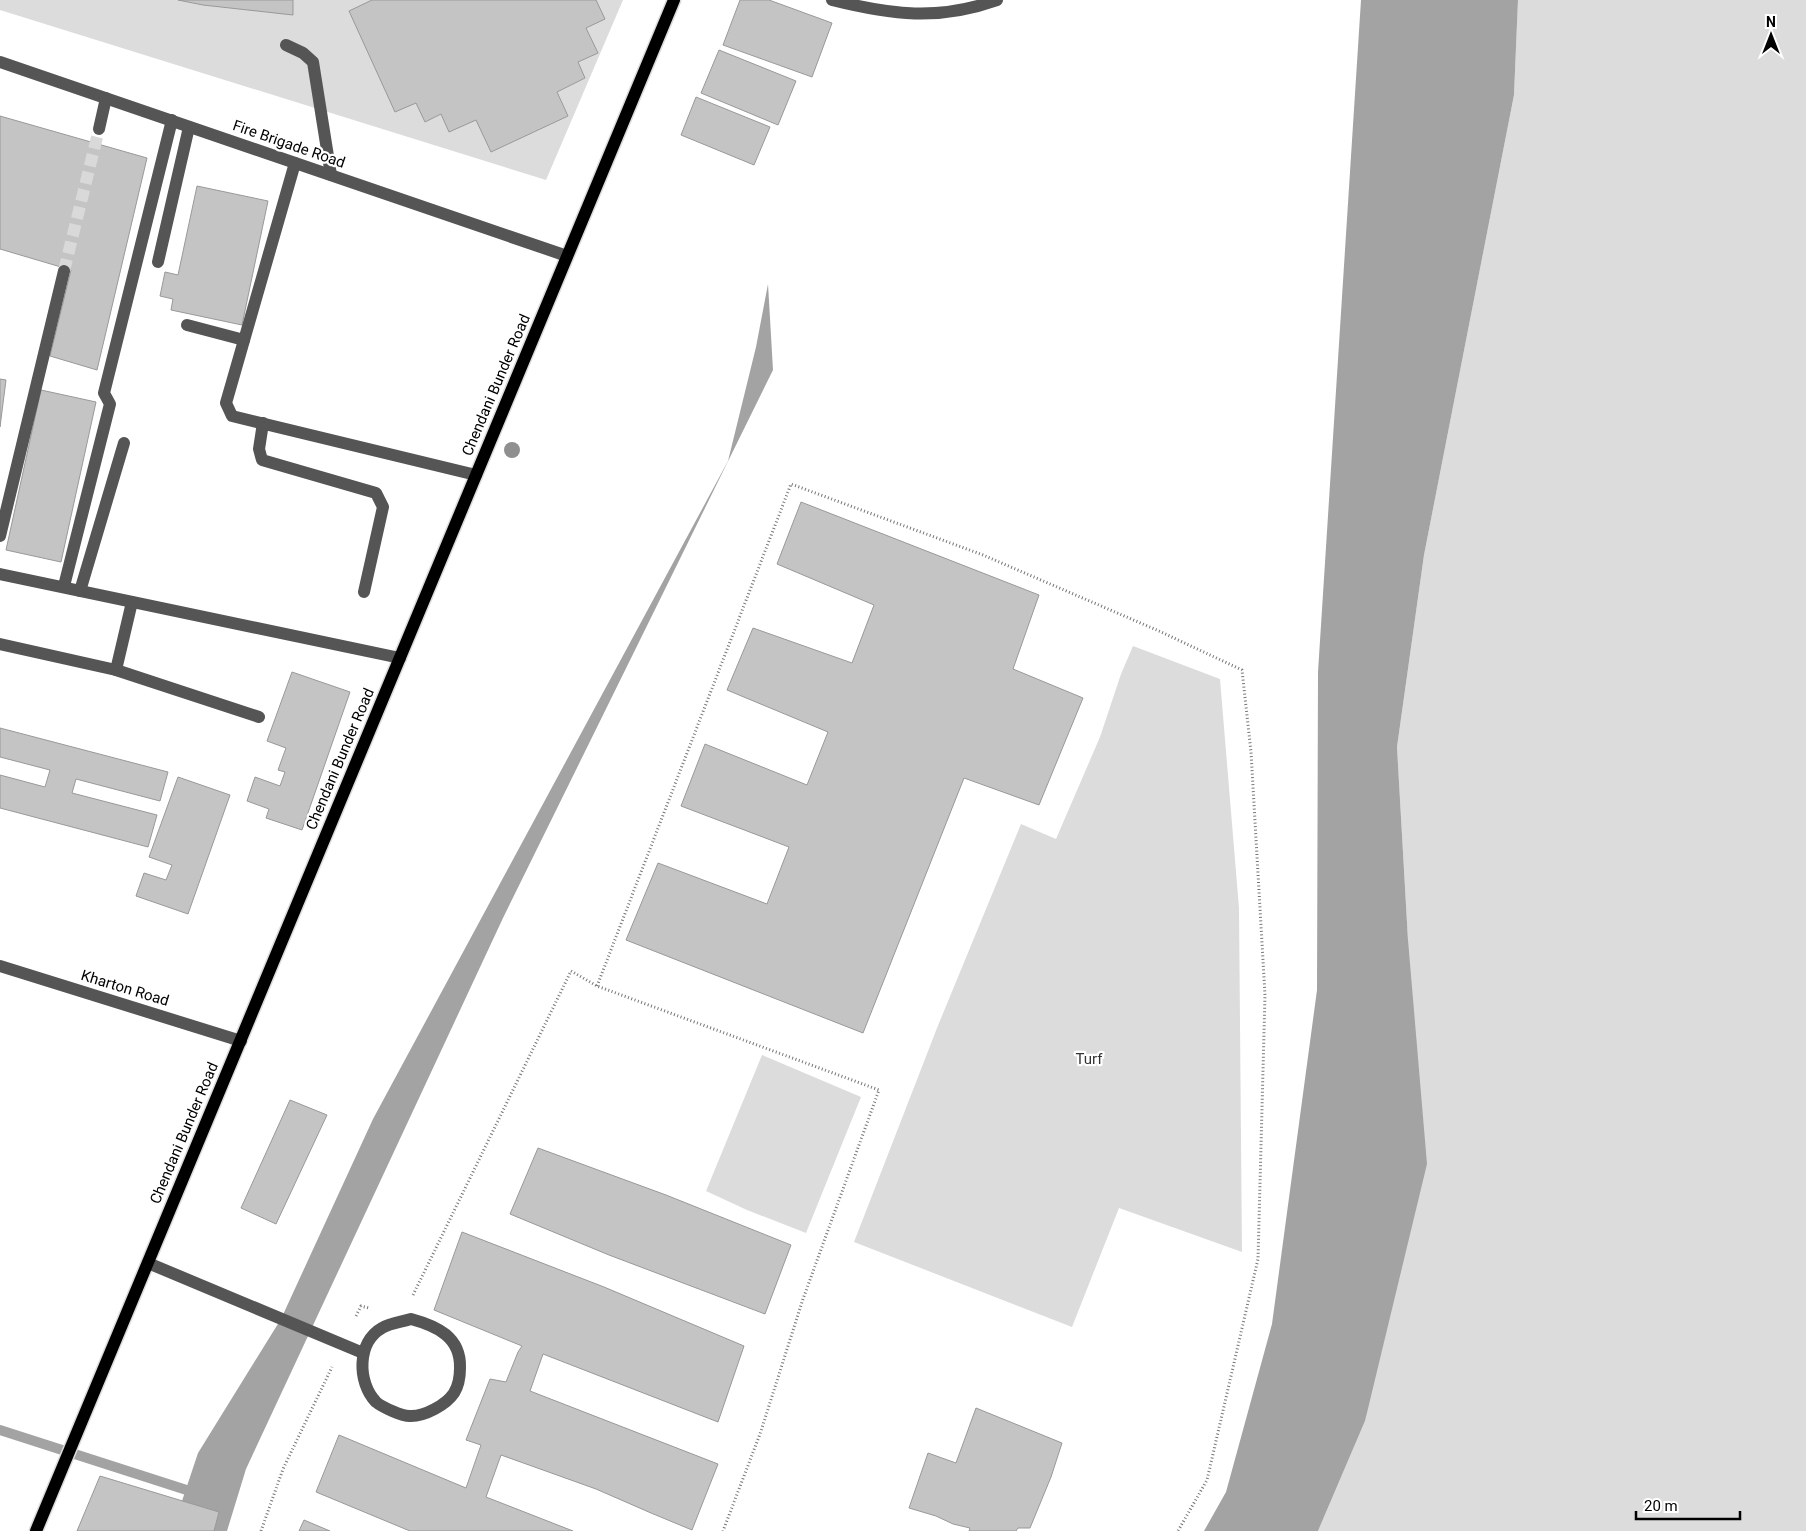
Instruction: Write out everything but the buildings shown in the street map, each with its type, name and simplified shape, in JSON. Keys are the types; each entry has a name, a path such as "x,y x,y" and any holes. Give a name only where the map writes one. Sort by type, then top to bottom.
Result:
{"main road":[{"name":"Chendani Bunder Road","path":"36,1531 674,0"}],"street":[{"path":"832,0 869,9 914,15 953,12 997,0"},
{"path":"286,45 303,53 312,62 330,176"},
{"name":"Fire Brigade Road","path":"0,62 567,256"},
{"path":"99,129 106,98"},
{"path":"64,586 110,404 104,393 172,120"},
{"path":"158,262 189,127"},
{"path":"294,163 226,403 232,416 476,474"},
{"path":"0,536 64,271"},
{"path":"186,325 244,340"},
{"path":"264,424 258,449 262,460 376,494 383,507 364,592"},
{"path":"80,591 124,443"},
{"path":"0,574 400,658"},
{"path":"116,670 132,602"},
{"path":"0,644 116,670 259,717"},
{"name":"Kharton Road","path":"0,966 240,1041"},
{"path":"148,1263 363,1353"},
{"path":"411,1319 431,1325 454,1341 460,1359 460,1379 453,1395 434,1411 410,1416 389,1410 376,1402 366,1387 363,1371 363,1353 370,1338 382,1328 411,1319"}],"path":[{"path":"597,986 791,484 983,556 1159,631 1242,670 1251,752 1265,995 1258,1259 1207,1480 1178,1531"},
{"path":"411,1300 571,971 597,986 879,1090 803,1299 760,1434 723,1531"},
{"path":"353,1323 361,1306 378,1310"},
{"path":"261,1531 282,1469 332,1366"}],"green space":[{"path":"0,0 623,0 546,180 0,10"},
{"path":"1518,0 1806,0 1806,1531 1318,1531 1365,1421 1408,940 1397,747 1424,555 1514,95"},
{"name":"Turf","path":"1133,646 1220,679 1239,908 1242,1252 1119,1208 1072,1327 854,1242 937,1028 1021,824 1056,839 1100,737 1121,674"},
{"path":"762,1055 861,1097 806,1233 747,1210 706,1191"}],"shaded area":[{"path":"1361,0 1518,0 1514,95 1424,555 1397,747 1408,940 1427,1164 1365,1421 1318,1531 1204,1531 1226,1492 1272,1324 1317,990 1318,672"},
{"path":"768,284 773,370 503,918 246,1469 227,1531 172,1531 198,1453 281,1319 373,1119 728,461 756,347"}],"waterway":[{"path":"0,1430 199,1494"}],"tunnel":[{"path":"64,271 99,129"}]}
